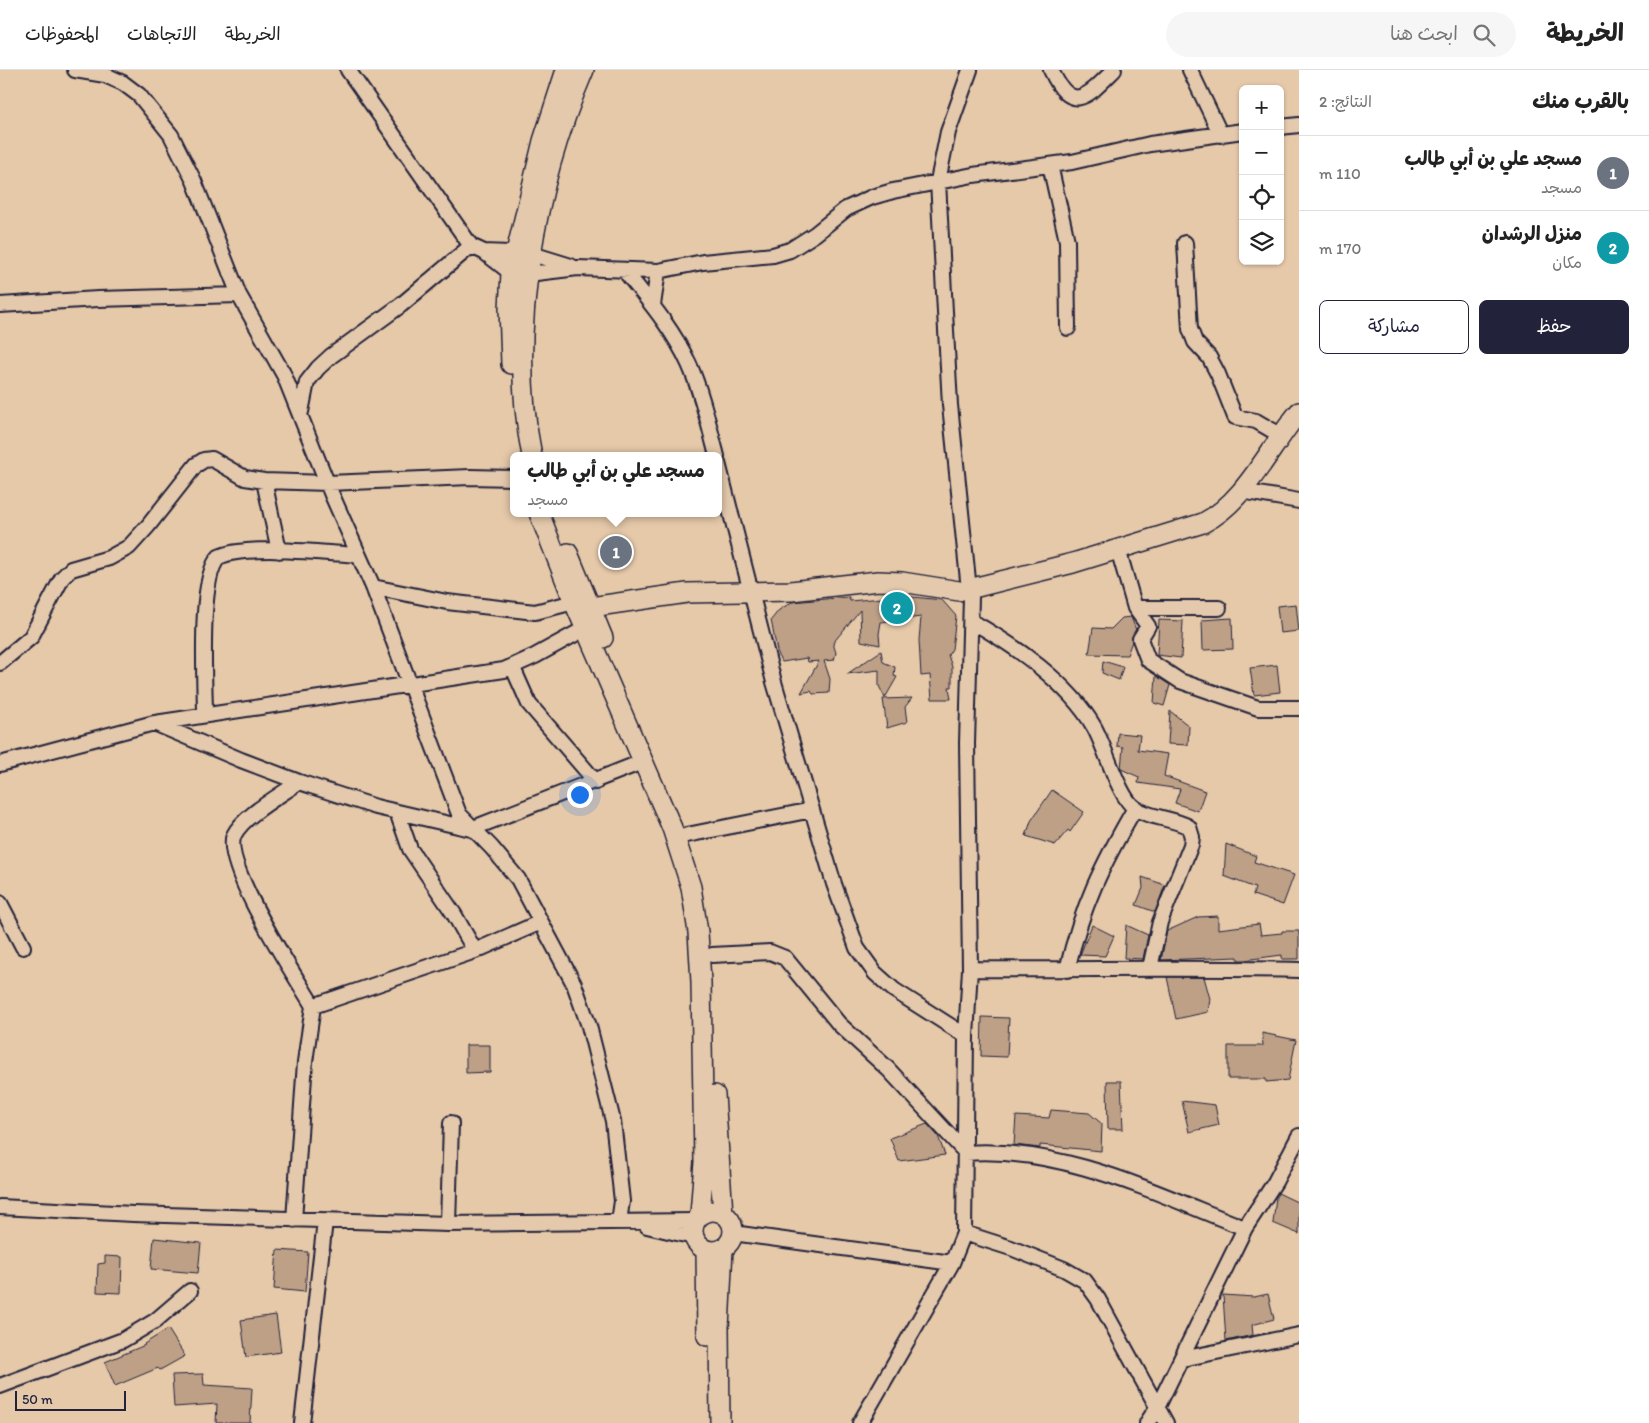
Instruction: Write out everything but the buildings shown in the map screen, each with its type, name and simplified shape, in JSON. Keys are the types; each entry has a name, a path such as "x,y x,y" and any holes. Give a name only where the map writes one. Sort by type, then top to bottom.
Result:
{"main road":[{"path":"520,452 513,400 509,330 543,142 566,70"},
{"path":"523,254 574,93 584,70"},
{"path":"520,273 522,355 532,452"},
{"path":"582,605 688,593 791,591 878,581 969,589 1073,563 1203,523 1226,510 1299,412"},
{"path":"542,517 687,836 702,883 712,955 714,1085 723,1214 730,1221 709,1234"},
{"path":"553,517 582,605 586,628 678,842 695,906 701,982 704,1183 719,1328 720,1423"},
{"path":"707,1423 709,1234"}],"street":[{"path":"75,70 105,75 123,83 139,95 171,135 194,181 239,295 284,375 301,415 373,587 459,814 512,871 542,922 574,984 595,1048 617,1143 625,1222"},
{"path":"348,70 471,246 520,273 578,268 658,271 703,262 773,255 790,250 858,203 886,193 938,181 1050,165 1150,144 1239,132"},
{"path":"860,1423 952,1263 964,1234 966,1036 970,969 968,742 971,621 949,385 938,181 948,132 970,70"},
{"path":"1051,70 1066,94 1076,97 1089,94 1114,70"},
{"path":"1190,70 1221,135"},
{"path":"1284,127 1299,125"},
{"path":"1050,165 1068,254 1068,328"},
{"path":"1185,243 1188,317 1195,342 1214,367 1235,417 1256,421 1280,435"},
{"path":"301,415 305,387 309,377 330,356 401,305 471,246"},
{"path":"484,252 523,254 578,268"},
{"path":"624,270 653,305 690,366 716,452"},
{"path":"653,305 658,271"},
{"path":"0,305 98,299 239,295"},
{"path":"0,663 31,637 62,578 71,569 109,558 129,547 201,461 215,460 245,478 264,482 328,483 463,477 510,478"},
{"path":"722,478 774,682 834,884 863,958 875,973 894,990 966,1036"},
{"path":"264,482 279,551"},
{"path":"1241,492 1299,501"},
{"path":"1118,549 1135,608 1148,626 1140,639 1144,656 1155,667 1180,681 1258,708 1299,708"},
{"path":"205,715 206,609 213,564 219,557 228,554 279,551 358,555"},
{"path":"373,587 447,602 535,612 582,605"},
{"path":"1135,608 1220,608"},
{"path":"971,621 1022,653 1072,699 1093,725 1118,781 1135,808 1189,827 1192,837 1160,922 1150,968"},
{"path":"0,764 154,723 489,674 513,668 586,628"},
{"path":"513,668 529,704 596,782"},
{"path":"154,723 241,760 376,808 471,828 596,782 642,762"},
{"path":"294,1220 305,1062 313,1006 240,878 232,847 236,831 248,818 299,782"},
{"path":"1067,970 1086,901 1102,866 1135,808"},
{"path":"687,836 812,810"},
{"path":"397,812 410,849 475,951"},
{"path":"0,903 23,947"},
{"path":"313,1006 475,951 542,922"},
{"path":"712,955 770,952 785,958 839,1024 888,1069 966,1153 1008,1152 1069,1163 1115,1178 1245,1228"},
{"path":"970,969 1067,970 1150,968 1299,970"},
{"path":"448,1224 451,1123"},
{"path":"1147,1423 1182,1359 1245,1228 1275,1182 1299,1136"},
{"path":"0,1207 294,1220 448,1224 625,1222 952,1263"},
{"path":"302,1423 325,1221"},
{"path":"964,1234 1040,1259 1085,1282 1098,1299 1166,1423"},
{"path":"0,1386 123,1340 155,1321 190,1291"},
{"path":"1182,1359 1299,1335"}],"place":[{"name":"مسجد علي بن أبي طالب","path":"616,552"},
{"name":"منزل الرشدان","path":"897,608"}]}
